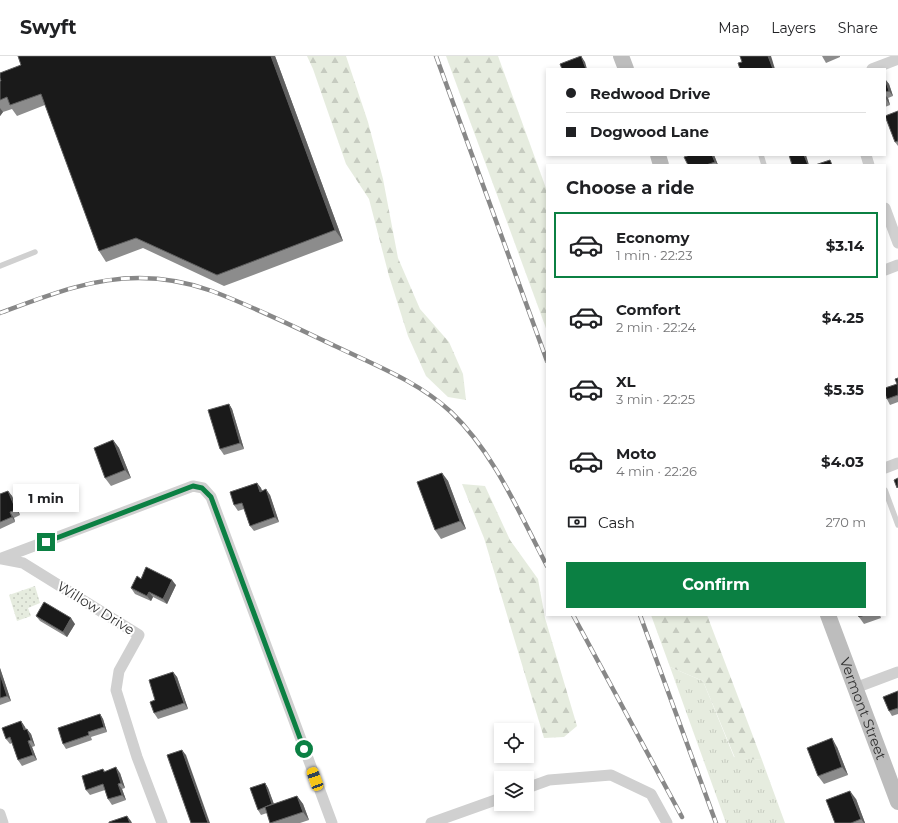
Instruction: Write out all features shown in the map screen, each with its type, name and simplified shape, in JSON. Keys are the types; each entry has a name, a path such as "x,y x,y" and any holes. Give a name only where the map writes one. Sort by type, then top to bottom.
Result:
{"street":[{"path":"621,56 626,68"},
{"path":"875,68 898,59"},
{"path":"886,211 898,243"},
{"path":"886,270 898,265"},
{"path":"886,468 898,463"},
{"path":"1,559 193,486 202,488 211,497 332,823"},
{"name":"Willow Drive","path":"1,559 24,563 139,635 119,671 116,690 137,756 162,823"},
{"name":"Vermont Street","path":"828,616 898,802"},
{"path":"855,688 898,672"},
{"path":"534,786 550,780 611,775 651,794 667,823"},
{"path":"431,823 494,800"},
{"path":"0,814 3,823"}],"lane":[{"path":"0,266 35,252"},
{"path":"886,493 898,525"}],"green space":[{"path":"307,56 346,56 368,122 383,179 398,258 420,309 449,342 463,374 466,400 448,397 426,376 408,336 389,276 369,199 346,164 313,69"},
{"path":"446,56 498,56 546,188 546,328"},
{"path":"462,484 485,486 510,540 538,579 545,618 577,726 564,737 544,738 484,538"},
{"path":"35,586 40,603 28,608 31,616 17,621 9,595"},
{"path":"651,616 707,616 762,760 735,758 703,681 670,667"},
{"path":"670,667 703,681 734,757 762,760 785,823 726,823"}],"building":[{"path":"18,56 271,56 335,230 217,275 136,238 99,251 41,94 10,105 7,97 0,100 0,73 21,65"},
{"path":"581,56 586,68 562,68 560,64"},
{"path":"740,56 768,56 773,68 740,68 738,63 742,62"},
{"path":"886,82 889,91 886,92"},
{"path":"898,111 898,141 895,142 886,116"},
{"path":"712,156 715,162 709,164 688,164 684,157"},
{"path":"789,156 804,156 808,164 792,164"},
{"path":"830,160 832,164 818,164"},
{"path":"898,378 898,395 887,399 886,388 897,384 895,379"},
{"path":"229,404 240,443 220,449 208,410"},
{"path":"113,440 125,470 105,478 94,448"},
{"path":"442,473 460,521 435,530 417,482"},
{"path":"898,478 898,487 897,488 894,480"},
{"path":"257,483 260,492 266,489 275,517 250,526 242,503 234,505 230,492"},
{"path":"8,491 16,510 10,512 12,517 0,522 0,494"},
{"path":"146,567 172,580 163,599 149,592 147,596 131,588 137,576 141,579"},
{"path":"44,602 71,618 63,632 36,616"},
{"path":"173,672 184,703 154,713 150,702 155,700 149,680"},
{"path":"0,674 7,696 0,698"},
{"path":"898,691 898,708 889,711 883,697"},
{"path":"100,714 104,727 88,732 89,735 63,744 58,728"},
{"path":"21,721 24,730 27,729 31,740 28,741 33,755 18,760 10,737 6,739 2,728"},
{"path":"832,738 842,767 818,776 807,748"},
{"path":"182,750 208,823 191,823 167,755"},
{"path":"116,767 121,783 118,784 122,795 108,799 103,784 86,790 82,776 103,769 104,772"},
{"path":"265,783 272,804 258,810 250,788"},
{"path":"850,791 861,819 851,823 835,823 826,800"},
{"path":"297,796 303,812 270,823 265,807"},
{"path":"127,816 130,823 109,823 109,822"}],"railway":[{"path":"436,56 546,358"},
{"path":"0,313 68,289 103,281 148,278 186,283 204,288 274,317 381,367 411,383 438,401 451,412 481,446 493,465 516,505 546,564"},
{"path":"574,616 682,817"},
{"path":"640,616 716,823"}],"route":[{"path":"46,542 193,486 202,488 211,497 304,749"}]}
